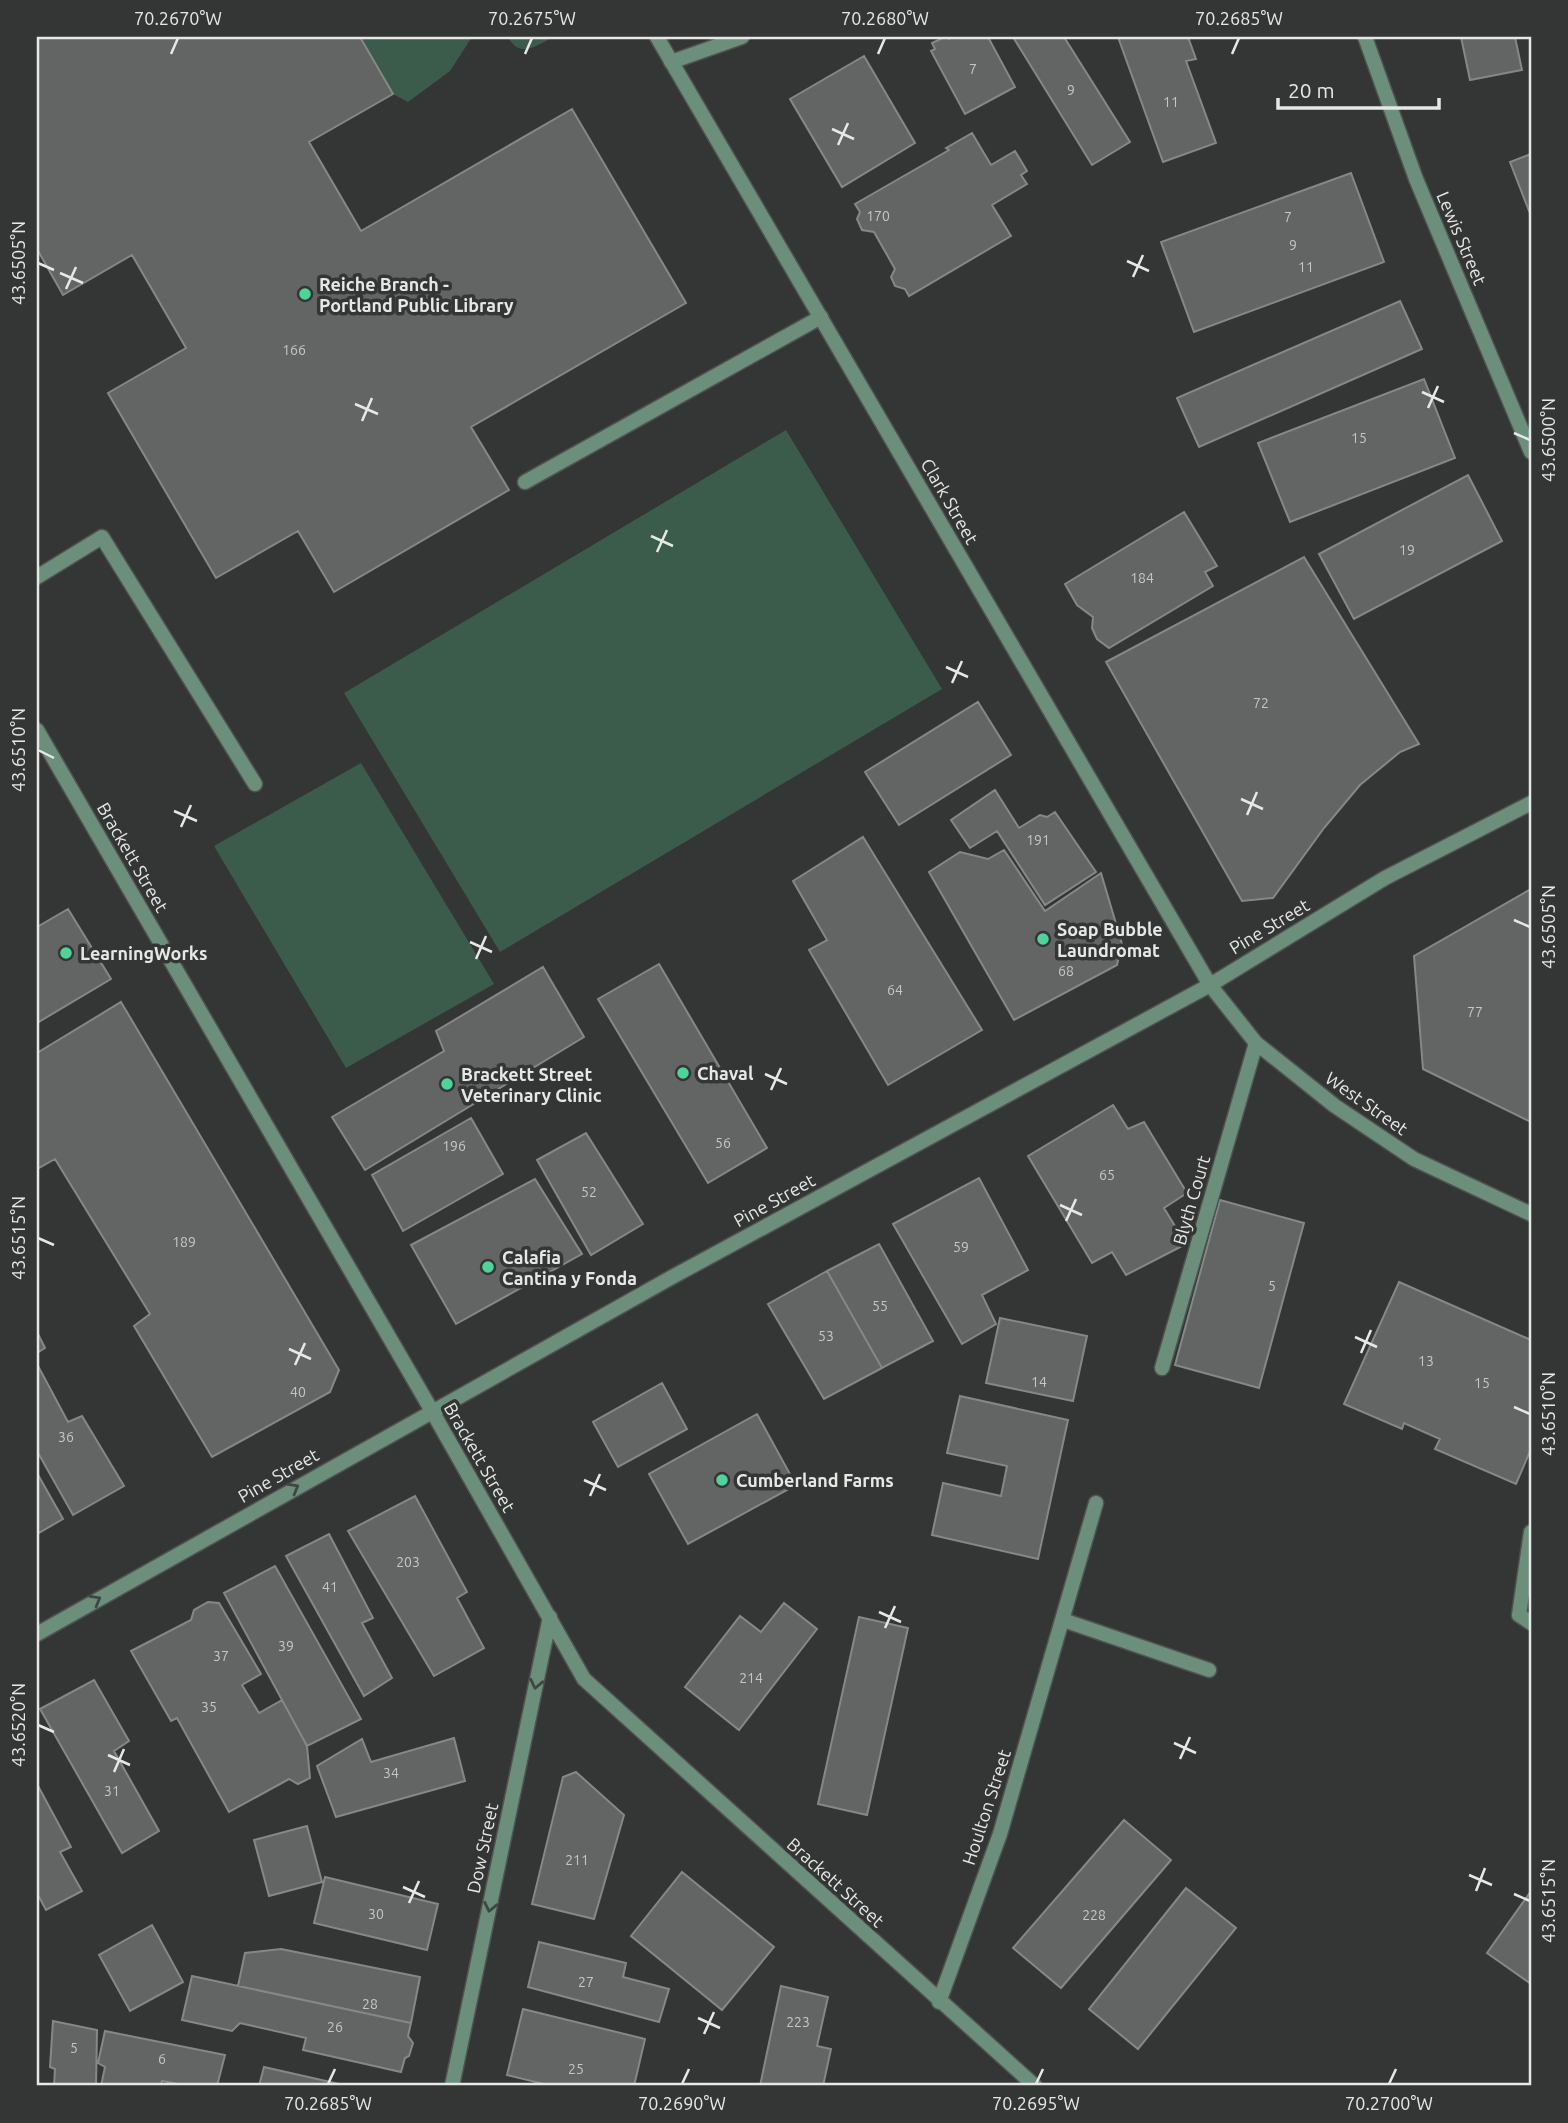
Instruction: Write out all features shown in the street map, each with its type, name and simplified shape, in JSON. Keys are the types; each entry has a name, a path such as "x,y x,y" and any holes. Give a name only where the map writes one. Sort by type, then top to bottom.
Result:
{"street":[{"name":"Clark Street","path":"657,37 1210,985"},
{"path":"671,62 742,37"},
{"name":"Lewis Street","path":"1365,37 1416,179 1531,452"},
{"path":"525,482 821,317"},
{"path":"37,577 102,537 255,784"},
{"name":"Brackett Street","path":"37,730 432,1410 584,1679 1035,2086"},
{"name":"Pine Street","path":"37,1634 674,1276 1210,985 1385,878 1531,803"},
{"name":"West Street","path":"1210,985 1256,1043 1335,1106 1414,1159 1531,1214"},
{"name":"Blyth Court","path":"1162,1368 1256,1043"},
{"name":"Houlton Street","path":"939,2002 1000,1834 1096,1503"},
{"path":"1531,1532 1519,1615 1531,1623"},
{"name":"Dow Street","path":"452,2086 550,1617"},
{"path":"1062,1620 1209,1670"}],"green space":[{"path":"360,37 472,37 450,71 408,102 393,94"},
{"path":"508,37 553,37 529,49 523,49 513,44"},
{"path":"786,430 942,689 500,952 344,693"},
{"path":"361,763 494,984 346,1068 214,846"}],"building":[{"path":"37,37 360,37 393,94 309,142 361,231 572,109 686,303 471,427 509,490 334,592 298,531 216,578 108,393 186,348 132,255 63,295 37,249"},
{"path":"945,37 988,37 1015,87 965,114 931,51 935,49 932,43"},
{"path":"1013,37 1064,37 1130,142 1092,165"},
{"path":"1118,37 1188,37 1196,59 1186,61 1216,143 1163,162"},
{"path":"1461,37 1515,37 1522,70 1470,80"},
{"path":"864,56 915,143 842,187 790,99"},
{"path":"972,133 991,165 1015,151 1027,171 1021,175 1027,184 992,205 1011,236 909,296 905,289 895,286 891,277 895,269 874,232 862,230 857,219 860,212 855,204 949,150 946,148"},
{"path":"1531,154 1531,216 1510,162"},
{"path":"1351,173 1384,262 1194,332 1161,242"},
{"path":"1400,301 1422,349 1199,447 1177,398"},
{"path":"1424,379 1455,458 1290,522 1258,443"},
{"path":"1468,475 1502,541 1354,619 1319,554"},
{"path":"1184,512 1217,566 1205,572 1213,586 1109,648 1097,639 1092,628 1093,617 1077,605 1065,584"},
{"path":"1304,557 1419,744 1400,752 1360,785 1324,828 1273,898 1242,901 1106,662"},
{"path":"978,702 1011,755 899,825 865,772"},
{"path":"995,790 1019,828 1040,815 1047,817 1055,812 1096,872 1045,905 997,831 970,848 951,820"},
{"path":"863,837 982,1030 888,1085 809,950 827,940 793,881"},
{"path":"1004,850 1045,911 1101,873 1122,944 1117,965 1014,1020 929,872 960,852 988,859"},
{"path":"1531,889 1531,1122 1423,1069 1414,956"},
{"name":"LearningWorks","path":"68,909 111,979 37,1023 37,927"},
{"name":"Chaval","path":"659,964 767,1148 708,1183 598,999"},
{"name":"Brackett Street Veterinary Clinic","path":"543,967 584,1037 365,1170 332,1117 444,1051 436,1031"},
{"path":"121,1002 339,1370 330,1392 212,1457 134,1326 150,1314 55,1159 37,1169 37,1053"},
{"path":"1113,1105 1128,1129 1144,1122 1187,1193 1164,1208 1186,1244 1126,1275 1112,1252 1092,1263 1028,1156"},
{"path":"471,1118 503,1174 403,1231 372,1175"},
{"path":"586,1133 643,1224 591,1255 537,1160"},
{"path":"979,1178 1028,1270 982,1295 996,1324 962,1344 893,1224"},
{"path":"535,1179 582,1254 456,1324 411,1245"},
{"path":"1220,1200 1304,1223 1259,1388 1175,1365"},
{"path":"879,1244 933,1341 882,1368 827,1271"},
{"path":"827,1271 882,1368 824,1399 768,1304"},
{"path":"1399,1282 1531,1340 1531,1449 1516,1484 1435,1449 1440,1439 1404,1423 1402,1429 1344,1404"},
{"path":"1000,1318 1087,1336 1073,1401 986,1383"},
{"path":"37,1332 45,1348 37,1353"},
{"path":"37,1364 68,1422 82,1416 124,1486 73,1515 37,1451"},
{"path":"662,1383 687,1429 618,1467 593,1422"},
{"path":"960,1396 1068,1420 1038,1559 932,1535 943,1483 1001,1496 1007,1466 947,1453"},
{"name":"Cumberland Farms","path":"757,1414 796,1485 688,1544 649,1474"},
{"path":"37,1473 63,1519 37,1534"},
{"path":"415,1496 467,1592 457,1598 484,1648 434,1676 348,1531"},
{"path":"329,1534 373,1618 362,1623 392,1678 364,1696 286,1556"},
{"path":"275,1566 361,1719 307,1746 224,1593"},
{"path":"208,1602 219,1603 261,1674 242,1685 259,1713 282,1700 307,1746 310,1778 298,1784 289,1779 229,1812 177,1718 171,1721 131,1651 191,1620 194,1610"},
{"path":"784,1603 817,1629 739,1730 685,1687 740,1616 761,1632"},
{"path":"859,1617 908,1628 867,1815 818,1804"},
{"path":"94,1680 129,1741 114,1751 159,1831 122,1853 40,1709"},
{"path":"454,1738 465,1781 336,1817 317,1766 362,1739 371,1762"},
{"path":"576,1772 624,1815 594,1919 532,1904 563,1777"},
{"path":"37,1784 71,1847 60,1852 82,1891 46,1910 37,1893"},
{"path":"1124,1820 1171,1860 1061,1988 1013,1948"},
{"path":"307,1826 322,1882 269,1896 254,1840"},
{"path":"682,1872 774,1947 722,2010 631,1936"},
{"path":"325,1877 438,1904 427,1950 314,1923"},
{"path":"1186,1888 1236,1928 1138,2049 1089,2009"},
{"path":"1531,1891 1531,1984 1487,1953"},
{"path":"152,1925 183,1982 130,2011 99,1955"},
{"path":"539,1942 626,1963 623,1977 669,1989 659,2022 528,1987"},
{"path":"281,1949 420,1977 411,2023 238,1986 245,1953"},
{"path":"192,1976 411,2023 408,2036 413,2043 409,2056 405,2058 401,2072 303,2050 306,2038 240,2023 232,2031 182,2020"},
{"path":"781,1986 828,1997 817,2046 831,2049 823,2086 760,2086"},
{"path":"523,2009 645,2039 634,2086 552,2086 507,2075"},
{"path":"53,2021 97,2030 96,2086 54,2086 55,2069 50,2067"},
{"path":"105,2031 225,2055 217,2086 189,2086 162,2081 161,2086 101,2086 105,2067 98,2063"},
{"path":"264,2067 348,2086 259,2086"}],"place":[{"name":"Reiche Branch - Portland Public Library","path":"305,294"},
{"name":"Soap Bubble Laundromat","path":"1043,939"},
{"name":"LearningWorks","path":"66,953"},
{"name":"Chaval","path":"683,1073"},
{"name":"Brackett Street Veterinary Clinic","path":"447,1084"},
{"name":"Calafia Cantina y Fonda","path":"488,1267"},
{"name":"Cumberland Farms","path":"722,1480"}]}
